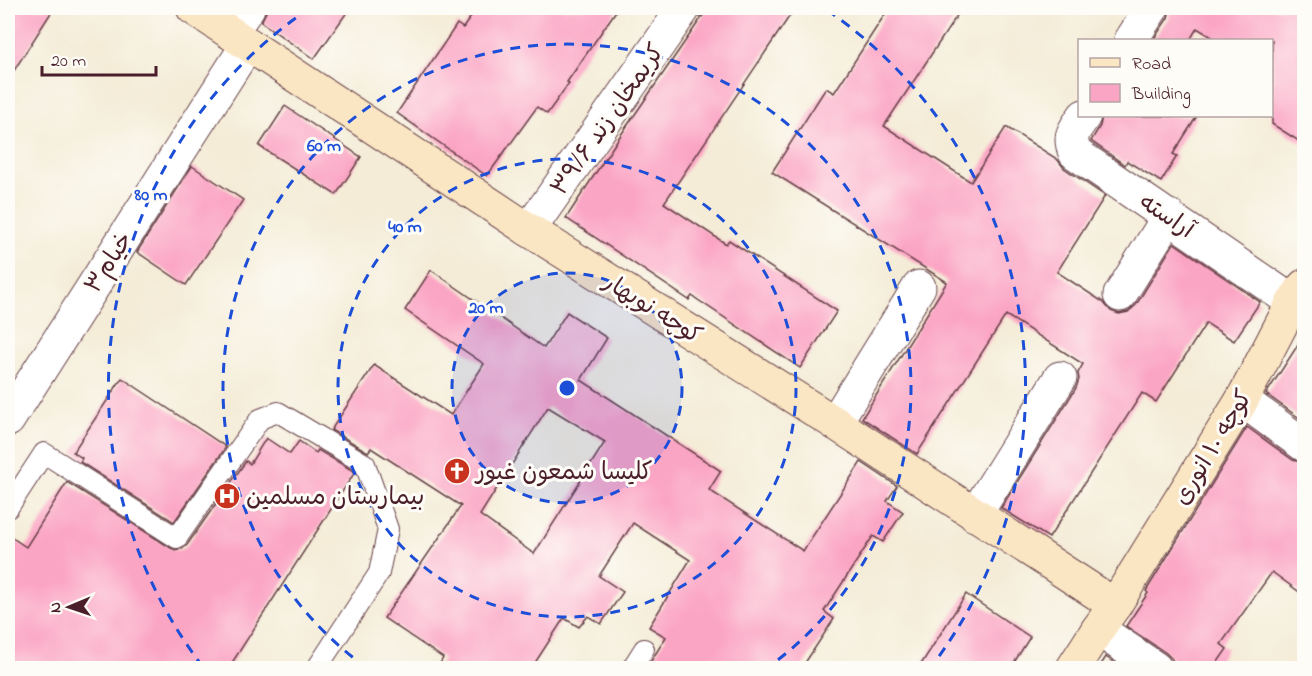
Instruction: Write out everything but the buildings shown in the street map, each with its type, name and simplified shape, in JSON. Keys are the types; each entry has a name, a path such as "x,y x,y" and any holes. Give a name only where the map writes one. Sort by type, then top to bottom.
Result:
{"street":[{"name":"کوچه نوبهار","path":"193,8 242,28 529,230 835,423 975,515 1106,617"},
{"name":"کریمخان زند ۳۹/۶","path":"529,230 684,8"},
{"path":"1132,39 1152,8"},
{"name":"خیام۳","path":"8,420 242,28"},
{"name":"آراسته","path":"1083,117 1074,130 1070,141 1075,153 1169,216 1299,294"},
{"path":"1120,295 1169,216"},
{"path":"835,423 919,287"},
{"name":"کوچه ۱۰ انوری","path":"1073,669 1242,400 1299,294"},
{"path":"975,515 1060,378"},
{"path":"1242,400 1305,445"},
{"path":"1106,617 1155,669"}],"lane":[{"path":"8,508 44,453 177,538 261,419 278,412 365,464 388,529 379,573 317,669"},
{"path":"632,669 644,649"}],"place":[{"name":"کلیسا شمعون غیور","path":"457,471"},
{"name":"بیمارستان مسلمین","path":"227,496"}]}
